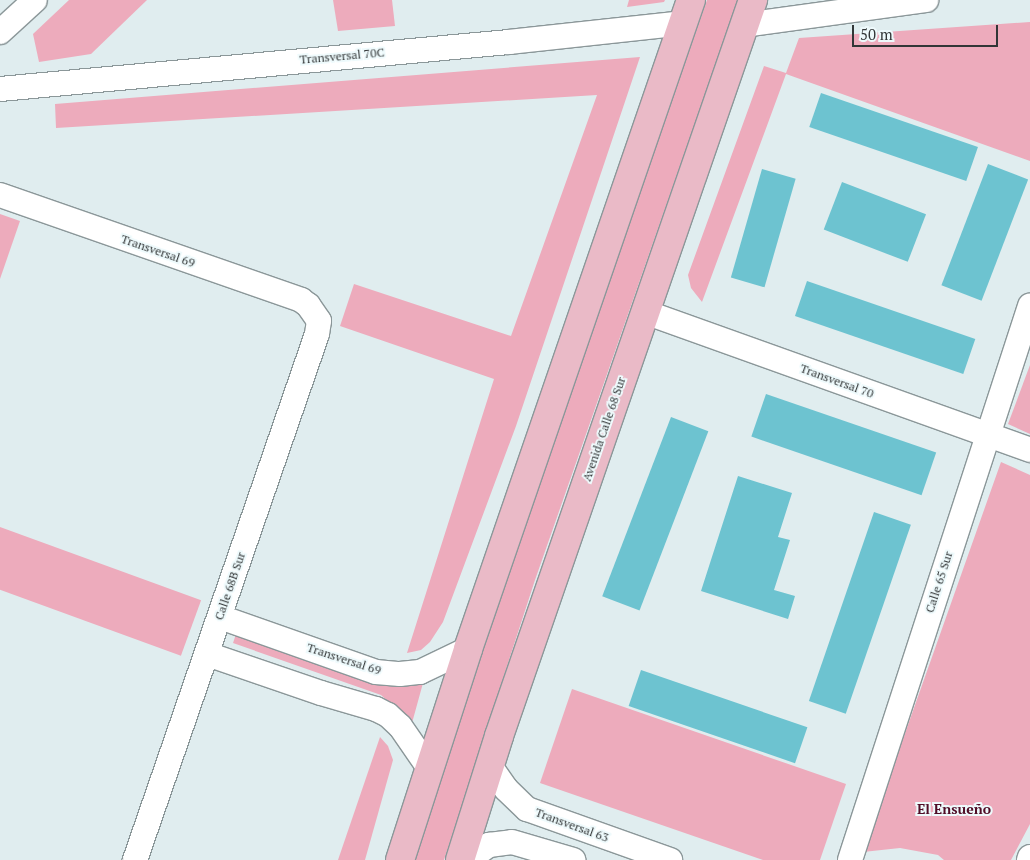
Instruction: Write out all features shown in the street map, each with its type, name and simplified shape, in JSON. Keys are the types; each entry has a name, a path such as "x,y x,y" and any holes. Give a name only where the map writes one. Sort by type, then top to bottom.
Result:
{"main road":[{"path":"400,860 468,649 688,11"},
{"name":"Avenida Calle 68 Sur","path":"460,860 490,766 749,12"}],"street":[{"path":"3,25 36,0"},
{"path":"749,12 926,0"},
{"name":"Transversal 70C","path":"0,89 509,42 688,11"},
{"name":"Transversal 69","path":"0,195 301,300 314,311"},
{"name":"Calle 65 Sur","path":"850,860 1030,306"},
{"name":"Calle 68B Sur","path":"135,860 317,334 319,321 314,311"},
{"name":"Transversal 70","path":"645,312 1030,450"},
{"name":"Transversal 69","path":"220,617 376,672 400,674 420,672 468,649"},
{"path":"207,654 321,693 376,708 388,715 400,726 429,768"},
{"name":"Transversal 63","path":"490,766 506,789 527,809 670,860"},
{"path":"468,860 490,845 512,842 573,860"}],"shaded area":[{"path":"69,0 147,0 91,54 39,62 33,34"},
{"path":"333,0 392,0 395,26 338,31"},
{"path":"629,0 665,0 664,2 627,7"},
{"path":"707,0 738,0 535,580 444,860 412,860 484,638"},
{"path":"1030,22 1030,161 786,74 702,302 691,288 688,275 764,66 786,73 799,38"},
{"path":"640,57 516,426 443,622 430,642 421,650 407,653 494,379 340,326 354,284 511,336 597,95 56,128 55,104"},
{"path":"0,214 20,221 0,279"},
{"path":"1030,365 1030,434 1008,424"},
{"path":"1001,462 1030,475 1030,824 1011,860 944,860 938,855 900,848 863,852"},
{"path":"0,527 201,600 181,656 0,590"},
{"path":"236,634 385,686 423,683 412,723 381,695 233,643"},
{"path":"572,689 846,784 820,860 763,860 540,783"},
{"path":"380,737 388,746 393,760 365,860 338,860"}],"building":[{"path":"821,93 978,147 966,181 809,127"},
{"path":"988,164 1028,179 982,301 941,285"},
{"path":"762,169 796,179 764,287 731,278"},
{"path":"842,182 926,214 908,262 824,230"},
{"path":"807,281 975,339 963,374 795,316"},
{"path":"766,394 936,453 922,495 751,437"},
{"path":"671,417 708,431 640,611 602,596"},
{"path":"738,476 792,493 778,537 790,540 774,590 795,596 788,619 701,591"},
{"path":"874,512 911,525 846,714 809,701"},
{"path":"641,670 807,727 795,763 629,706"}],"district":[{"name":"El Ensueño","path":"954,809"}]}
